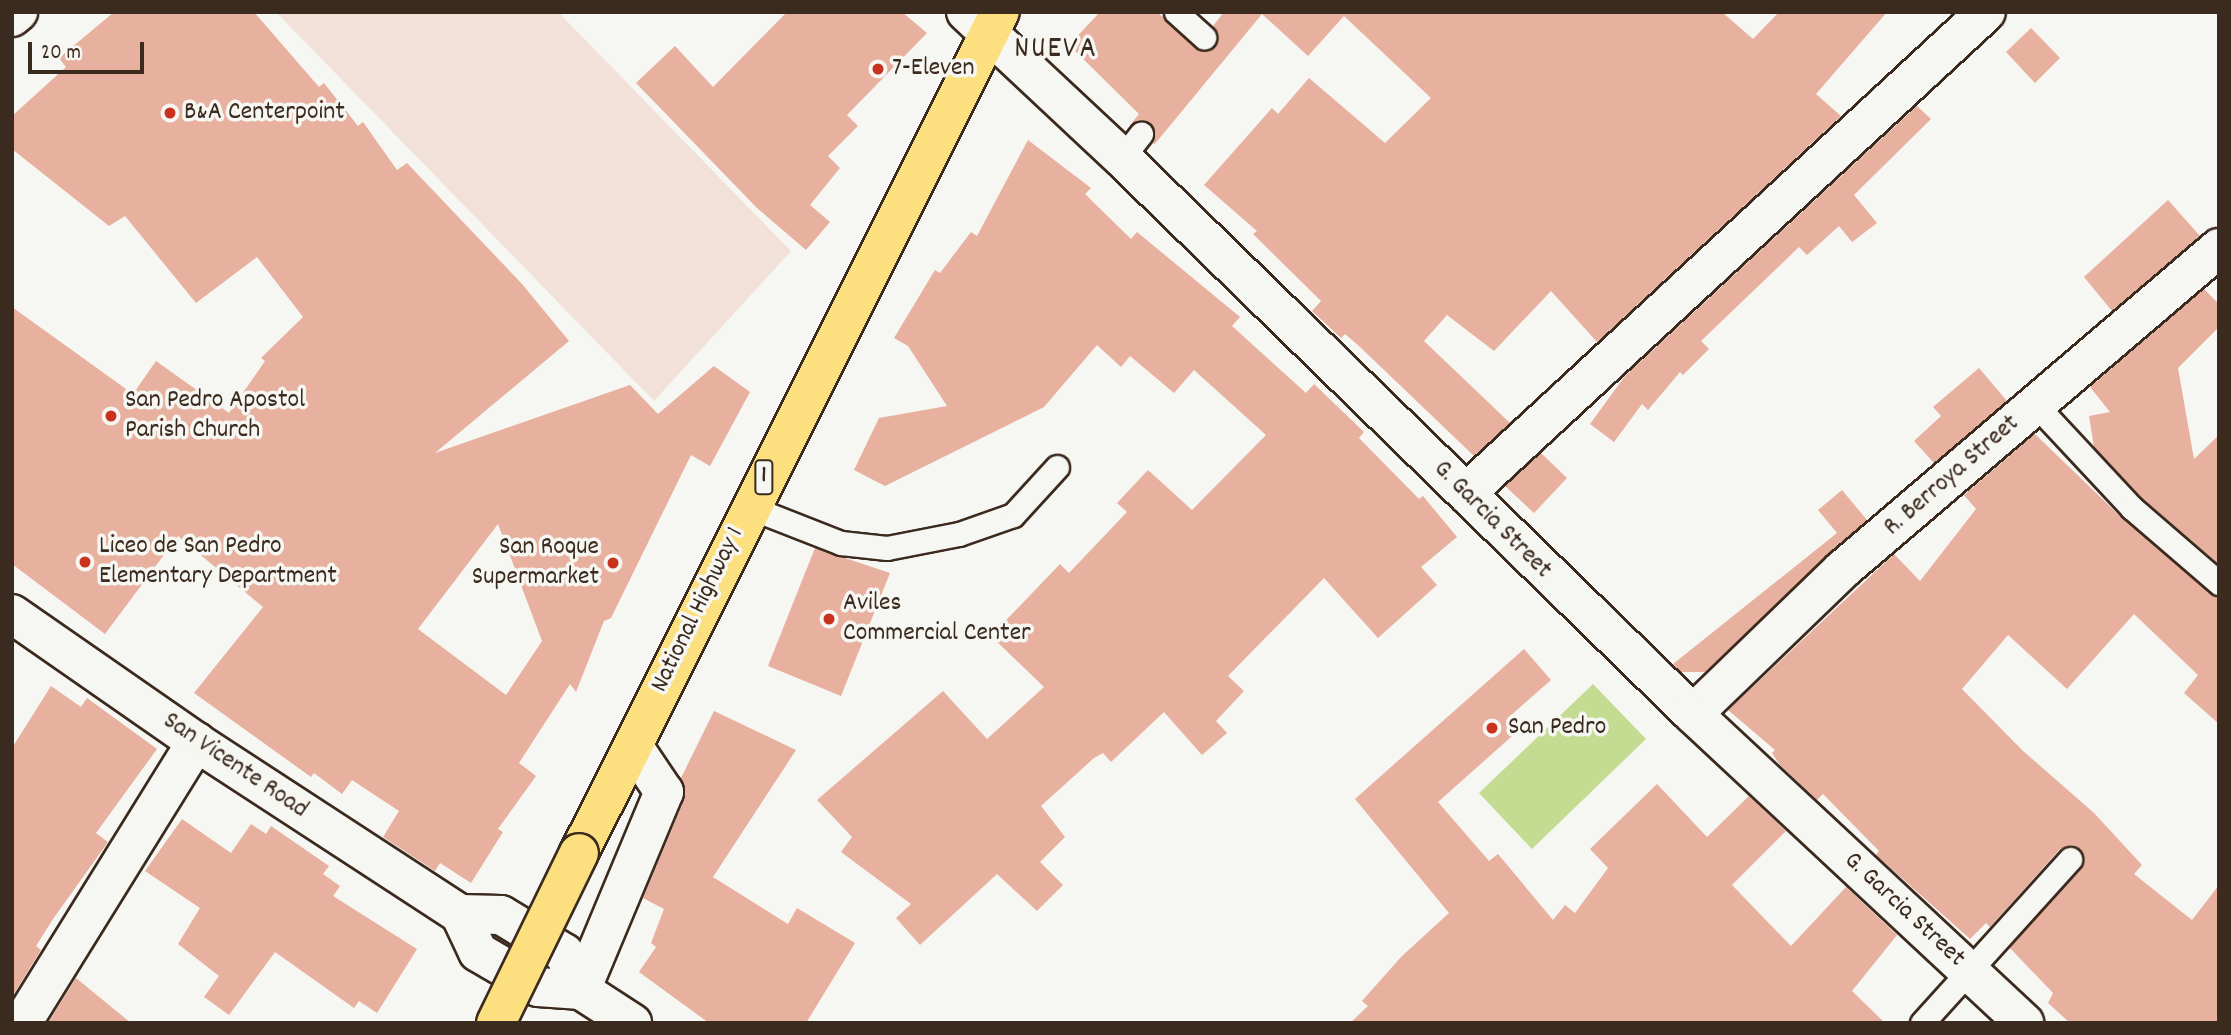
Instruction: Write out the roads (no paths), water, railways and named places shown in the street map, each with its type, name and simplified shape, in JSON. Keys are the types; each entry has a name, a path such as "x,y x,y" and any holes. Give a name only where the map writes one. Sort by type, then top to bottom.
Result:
{"highway":[{"name":"National Highway 1","path":"496,1023 985,20"}],"street":[{"path":"12,17 18,12"},
{"path":"1466,494 1986,12"},
{"name":"G. Garcia Street","path":"985,20 1132,146 1466,494 1693,714 2024,1023"},
{"name":"R. Berroya Street","path":"1693,714 1842,570 2219,248"},
{"name":"San Vicente Road","path":"12,614 196,742 460,915 478,952 538,987 580,990 632,1023"},
{"path":"19,1019 196,742"},
{"path":"580,990 664,792 633,746"}],"lane":[{"path":"1176,12 1204,37"},
{"path":"2035,404 2132,508 2219,583"},
{"path":"749,507 841,543 887,548 959,534 1013,515 1057,467"},
{"path":"1922,1023 1967,969 2070,859"}],"place":[{"name":"7-Eleven","path":"878,69"},
{"name":"B&A Centerpoint","path":"170,113"},
{"name":"San Pedro Apostol Parish Church","path":"111,416"},
{"name":"Liceo de San Pedro Elementary Department","path":"85,562"},
{"name":"San Roque Supermarket","path":"613,563"},
{"name":"Aviles Commercial Center","path":"829,619"},
{"name":"San Pedro","path":"1492,728"}],"district":[{"name":"NUEVA","path":"1056,51"}]}
